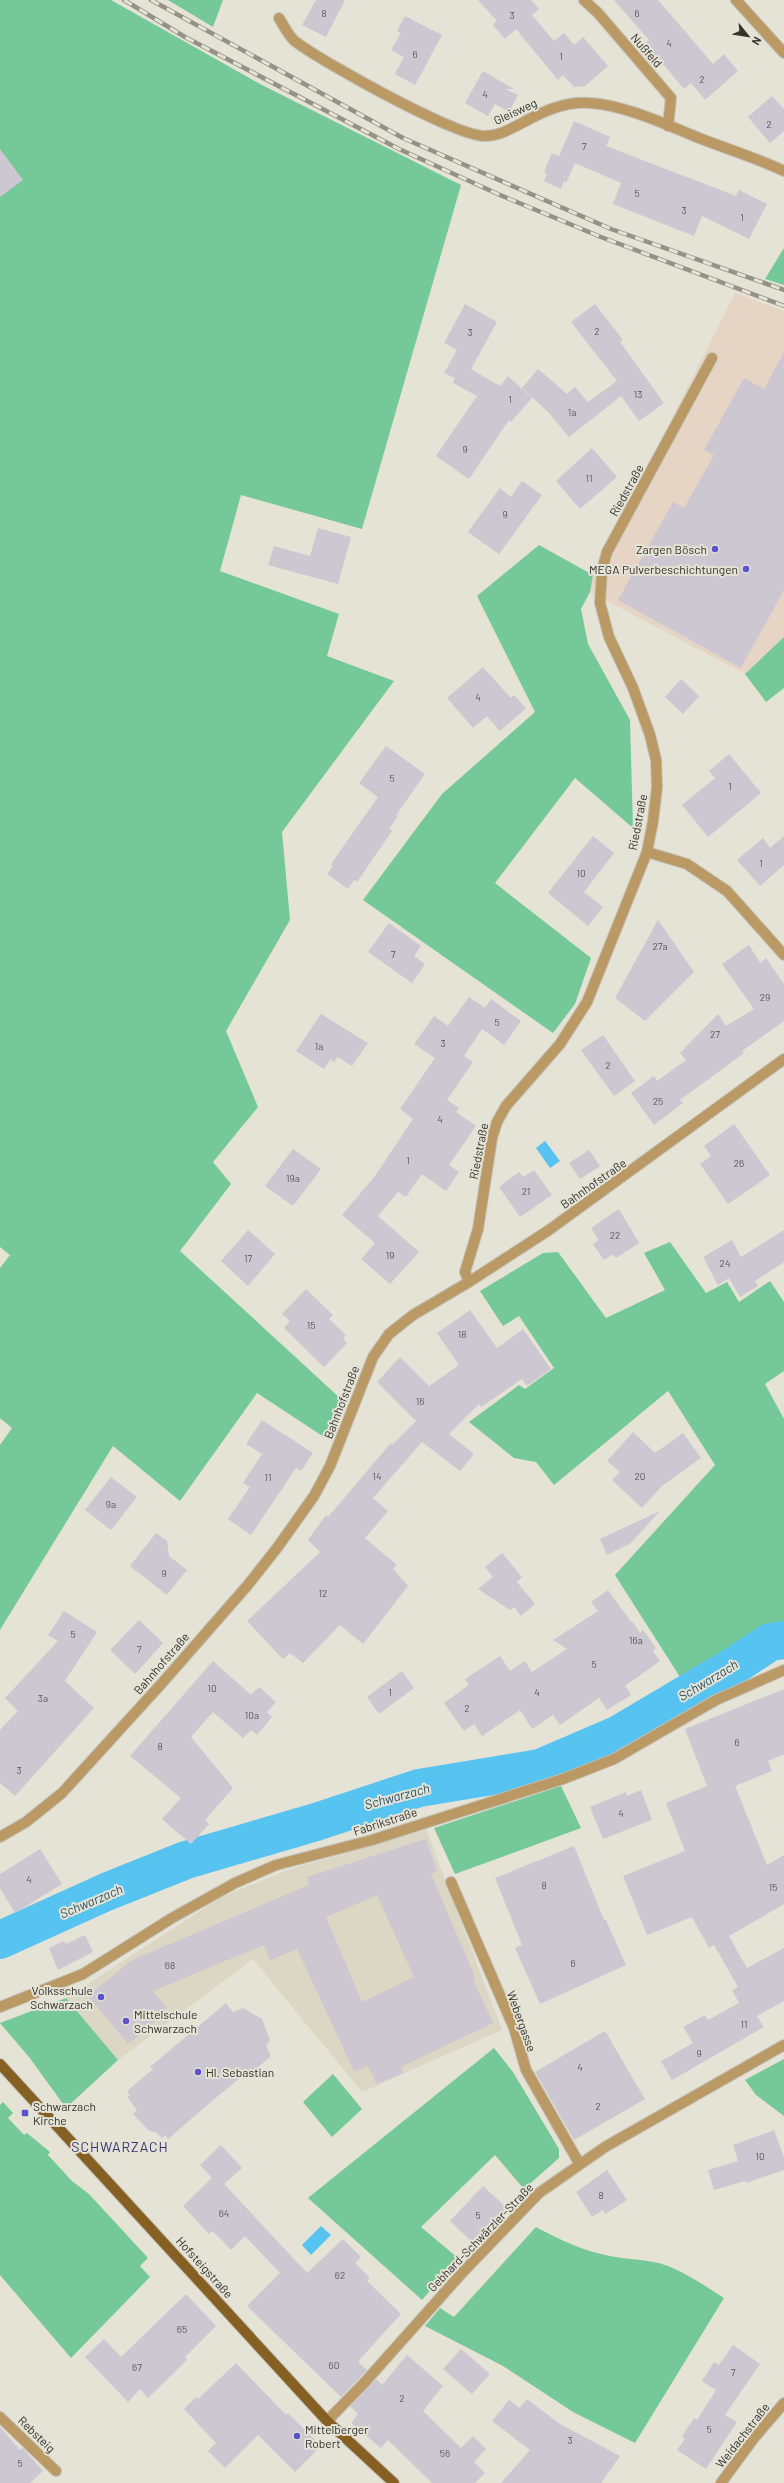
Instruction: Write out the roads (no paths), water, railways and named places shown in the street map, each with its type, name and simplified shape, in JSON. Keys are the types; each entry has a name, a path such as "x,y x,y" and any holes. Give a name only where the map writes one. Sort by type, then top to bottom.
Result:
{"main road":[{"name":"Hofsteigstraße","path":"0,2064 327,2421 394,2483"}],"street":[{"name":"Nußfeld","path":"584,0 598,12 671,98 668,126"},
{"path":"736,0 784,53"},
{"name":"Gleisweg","path":"279,18 295,41 326,62 444,124 468,134 485,136 500,134 552,108 571,103 591,102 611,106 668,126 784,171"},
{"name":"Riedstraße","path":"469,1282 465,1272 478,1229 492,1138 497,1122 506,1106 560,1044 587,1002 646,852 657,787 656,760 643,711 609,637 600,602 602,570 607,552 712,358"},
{"path":"646,852 687,864 727,891 784,955"},
{"name":"Bahnhofstraße","path":"0,1837 26,1822 62,1793 163,1682 247,1586 277,1548 314,1496 330,1466 373,1357 383,1341 413,1316 469,1282 611,1186 784,1060"},
{"name":"Fabrikstraße","path":"0,2006 83,1974 172,1918 235,1883 276,1865 372,1840 563,1779 614,1759 716,1700 784,1670"},
{"name":"Webergasse","path":"451,1882 514,2028 526,2070 579,2163"},
{"name":"Gebhard-Schwärzler-Straße","path":"327,2421 529,2202 579,2163 784,2045"},
{"name":"Weidachstraße","path":"721,2483 754,2438 784,2403"},
{"name":"Rebsteig","path":"0,2416 56,2471"}],"water":[{"path":"545,1141 560,1161 550,1168 536,1148"},
{"path":"321,2226 331,2235 311,2255 302,2245"}],"waterway":[{"name":"Schwarzach","path":"0,1940 106,1892 186,1860 316,1822 419,1788 540,1768 617,1735 737,1664 770,1642 784,1640"}],"railway":[{"path":"124,0 185,37 399,149 500,195 601,237 784,306"},
{"path":"151,0 403,138 611,229 784,290"}],"place":[{"name":"Zargen Bösch","path":"715,549"},
{"name":"MEGA Pulverbeschichtungen","path":"746,569"},
{"name":"Volksschule Schwarzach","path":"101,1997"},
{"name":"Mittelschule Schwarzach","path":"126,2021"},
{"name":"Hl. Sebastian","path":"198,2072"},
{"name":"Schwarzach Kirche","path":"25,2113"},
{"name":"Mittelberger Robert","path":"297,2436"}],"district":[{"name":"SCHWARZACH","path":"120,2146"}]}
